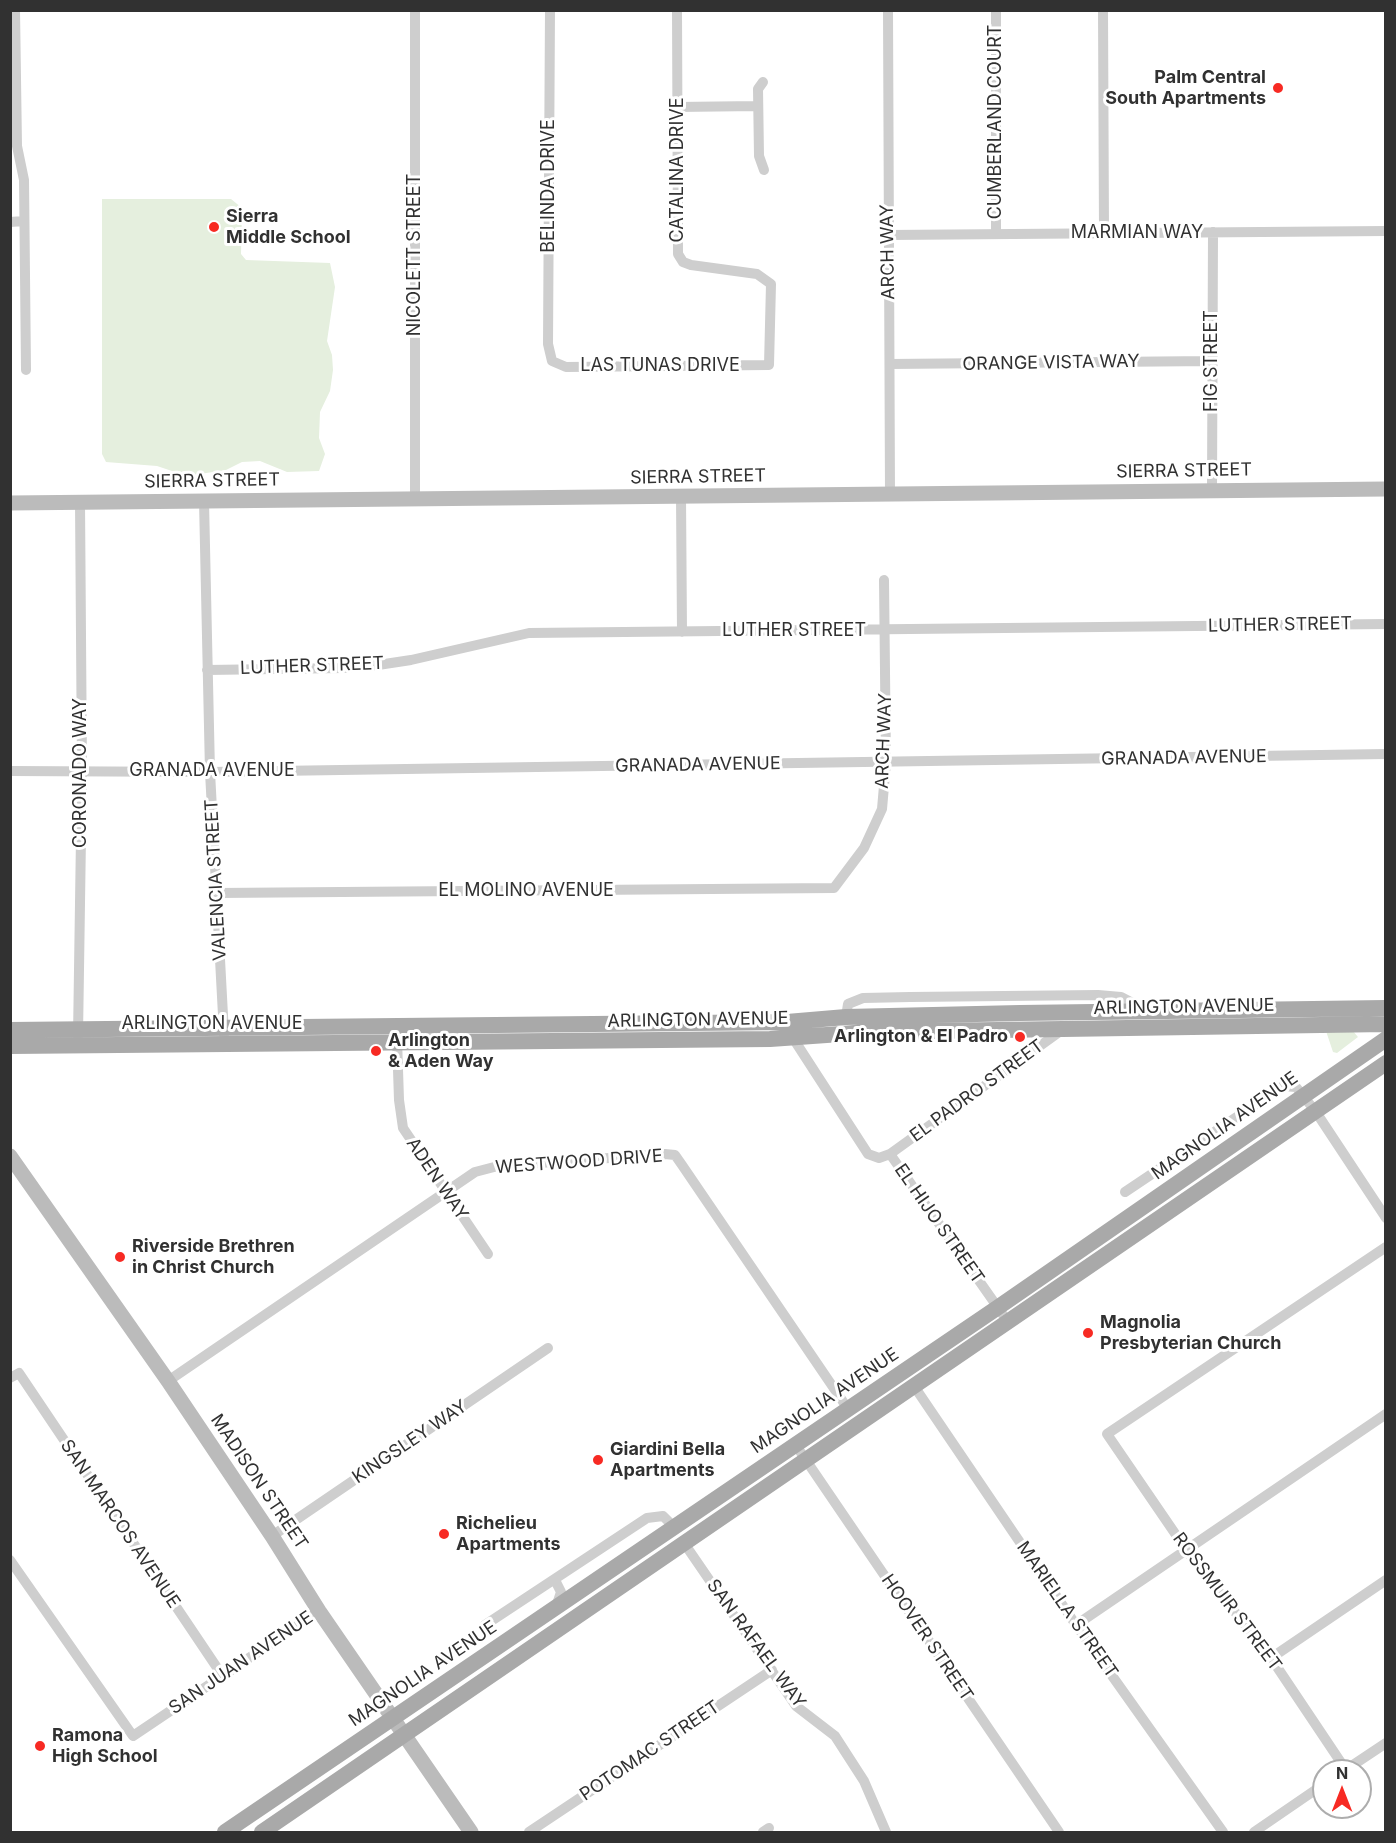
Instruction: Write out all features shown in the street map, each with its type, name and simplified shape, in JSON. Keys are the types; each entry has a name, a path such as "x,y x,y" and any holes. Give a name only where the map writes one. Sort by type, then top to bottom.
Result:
{"main road":[{"name":"ARLINGTON AVENUE","path":"789,1030 846,1017 1386,1008"},
{"path":"1358,1024 1366,1034 1366,1053"},
{"name":"ARLINGTON AVENUE","path":"10,1030 78,1037 224,1044 397,1035 789,1030 869,1032 1386,1024"},
{"name":"ARLINGTON AVENUE","path":"10,1046 78,1037 224,1027 397,1035"},
{"name":"MAGNOLIA AVENUE","path":"225,1833 997,1308 1386,1039"},
{"name":"MAGNOLIA AVENUE","path":"262,1833 1386,1063"}],"street":[{"path":"15,10 13,99 17,146 24,180 26,370"},
{"name":"NICOLETT STREET","path":"415,10 415,499"},
{"name":"BELINDA DRIVE","path":"550,10 548,344 552,361"},
{"name":"CATALINA DRIVE","path":"677,10 678,254 683,262 691,265 757,274 771,284 770,365"},
{"name":"ARCH WAY","path":"888,10 890,494"},
{"name":"CUMBERLAND COURT","path":"996,10 996,234"},
{"path":"1103,10 1104,233"},
{"path":"763,82 758,89 758,106 759,156 764,170"},
{"path":"677,107 758,106"},
{"path":"10,222 24,221"},
{"name":"MARMIAN WAY","path":"888,235 1386,231"},
{"name":"FIG STREET","path":"1212,489 1213,232"},
{"name":"LAS TUNAS DRIVE","path":"552,361 566,367 770,365"},
{"name":"ORANGE VISTA WAY","path":"891,364 1212,361"},
{"name":"SIERRA STREET","path":"10,503 1386,489"},
{"path":"681,496 682,632"},
{"name":"VALENCIA STREET","path":"204,501 210,772 224,1044"},
{"name":"CORONADO WAY","path":"78,1037 82,770 80,502"},
{"name":"ARCH WAY","path":"834,888 864,848 882,809 886,763 884,580"},
{"name":"LUTHER STREET","path":"207,670 343,668 378,665 421,658 529,633 1386,624"},
{"name":"GRANADA AVENUE","path":"10,771 210,772 1386,754"},
{"name":"EL MOLINO AVENUE","path":"218,893 834,888"},
{"path":"1020,995 1020,1013"},
{"path":"846,1017 848,1004 864,998 1098,995 1121,997 1147,1011"},
{"name":"EL PADRO STREET","path":"890,1154 1065,1029"},
{"name":"EL HIJO STREET","path":"789,1030 868,1154 879,1158 890,1154 1008,1322"},
{"name":"ADEN WAY","path":"397,1035 399,1100 403,1128 488,1254"},
{"path":"1125,1192 1283,1086 1296,1087 1316,1112 1386,1218"},
{"name":"WESTWOOD DRIVE","path":"168,1382 474,1172 498,1166 675,1155 848,1409"},
{"name":"MADISON STREET","path":"10,1156 168,1382 272,1536 319,1611 405,1733 471,1833"},
{"name":"ROSSMUIR STREET","path":"1338,1759 1271,1658 1187,1551 1107,1434 1386,1247"},
{"name":"KINGSLEY WAY","path":"272,1536 548,1348"},
{"name":"SAN MARCOS AVENUE","path":"14,1376 222,1675"},
{"name":"MARIELLA STREET","path":"914,1386 1076,1625 1224,1833"},
{"path":"1076,1625 1386,1414"},
{"name":"HOOVER STREET","path":"795,1444 1059,1833"},
{"path":"484,1625 555,1580 584,1557 647,1518 663,1516 674,1527"},
{"name":"SAN RAFAEL WAY","path":"684,1543 796,1706 835,1737 864,1781 886,1833"},
{"name":"SAN JUAN AVENUE","path":"10,1560 133,1736 319,1611"},
{"path":"555,1580 561,1592 556,1608"},
{"path":"1271,1658 1386,1580"},
{"name":"POTOMAC STREET","path":"529,1833 772,1670"},
{"path":"1362,1759 1386,1743"},
{"path":"1254,1833 1312,1792"}],"green space":[{"path":"102,199 231,199 242,208 241,254 246,260 330,263 335,287 327,341 332,355 333,370 330,391 320,412 319,438 325,454 319,471 287,472 260,461 242,462 226,470 187,476 157,466 106,462 102,454"},
{"path":"1326,1031 1353,1031 1358,1037 1337,1053 1333,1052"}],"place":[{"name":"Palm Central South Apartments","path":"1278,88"},
{"name":"Sierra Middle School","path":"214,227"},
{"name":"Arlington & El Padro","path":"1020,1037"},
{"name":"Arlington & Aden Way","path":"376,1051"},
{"name":"Riverside Brethren in Christ Church","path":"120,1257"},
{"name":"Magnolia Presbyterian Church","path":"1088,1333"},
{"name":"Giardini Bella Apartments","path":"598,1460"},
{"name":"Richelieu Apartments","path":"444,1534"},
{"name":"Ramona High School","path":"40,1746"}]}
